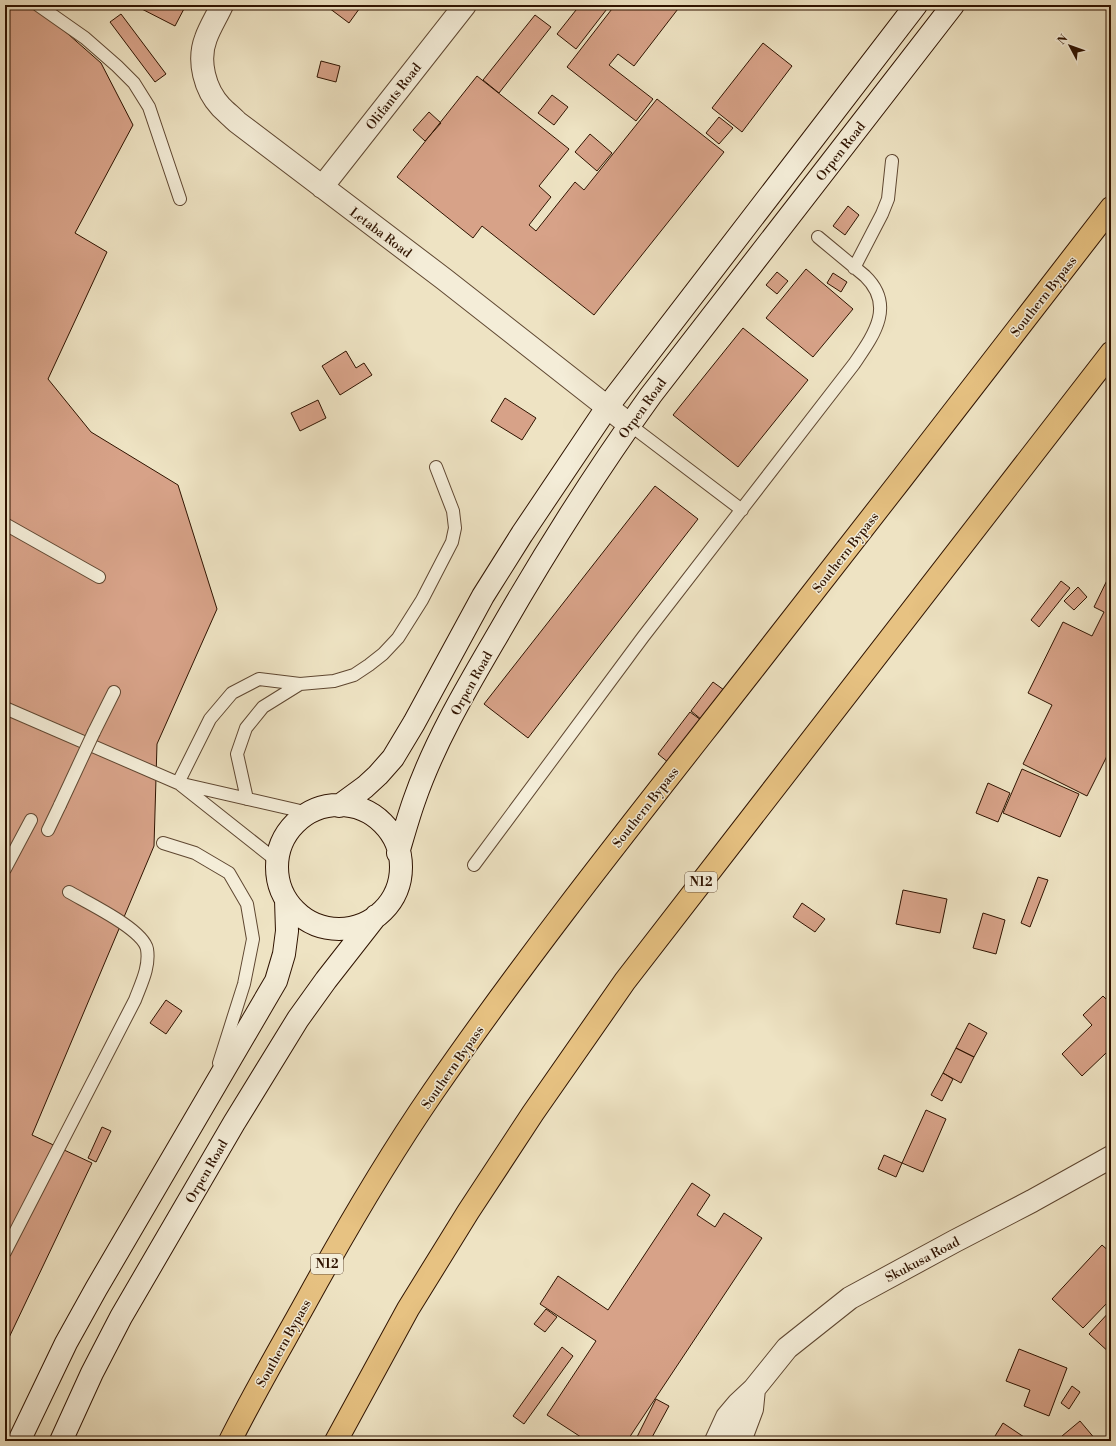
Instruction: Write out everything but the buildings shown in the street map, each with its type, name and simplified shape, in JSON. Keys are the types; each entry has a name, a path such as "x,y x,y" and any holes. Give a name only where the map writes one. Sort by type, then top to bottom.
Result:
{"highway":[{"name":"Southern Bypass","path":"230,1441 251,1400 333,1253 385,1166 434,1092 535,950 619,838 814,591 1111,208"},
{"name":"N12","path":"336,1441 408,1309 468,1212 533,1113 625,981 1111,353"}],"street":[{"name":"Letaba Road","path":"222,5 206,38 202,54 202,68 207,83 220,106 237,122 444,279 608,406 630,425"},
{"name":"Olifants Road","path":"322,187 465,5"},
{"name":"Orpen Road","path":"339,806 378,776 393,758 414,723 483,596 522,534 608,406 916,5"},
{"name":"Orpen Road","path":"398,853 414,801 430,761 457,706 530,578 630,425 669,372 953,5"},
{"path":"328,806 348,806 367,812 384,824 395,841 400,861 399,882 390,901 376,916 358,926 338,929 317,925 299,915 286,900 278,882 277,861 282,842 293,825 309,813 328,806"},
{"path":"20,1441 66,1343 96,1289 276,981 284,954 287,931 286,900"},
{"name":"Orpen Road","path":"61,1441 92,1373 121,1317 238,1117 298,1019 326,980 376,916"},
{"name":"Skukusa Road","path":"716,1441 728,1417 738,1404 754,1389 786,1348 850,1298 955,1241 1032,1202 1111,1157"},
{"path":"740,1441 752,1409 754,1389"}],"lane":[{"path":"38,5 85,38 134,83 149,107 180,199"},
{"path":"854,268 882,214 888,199 892,161"},
{"path":"474,865 643,637 871,340 881,309 879,299 872,283 818,237"},
{"path":"630,425 742,510"},
{"path":"178,784 210,719 232,693 259,679 300,684 334,682 354,676 383,654 398,638 422,600 452,542 455,528 453,511 436,466"},
{"path":"5,524 99,576"},
{"path":"247,799 237,754 246,728 262,707 300,684"},
{"path":"48,830 114,692"},
{"path":"5,708 178,784 309,813"},
{"path":"178,784 277,861"},
{"path":"5,869 30,820"},
{"path":"163,843 195,853 229,873 247,904 253,939 244,984 208,1099"},
{"path":"5,1252 135,1000 146,970 147,948 136,933 119,920 68,892"}]}
